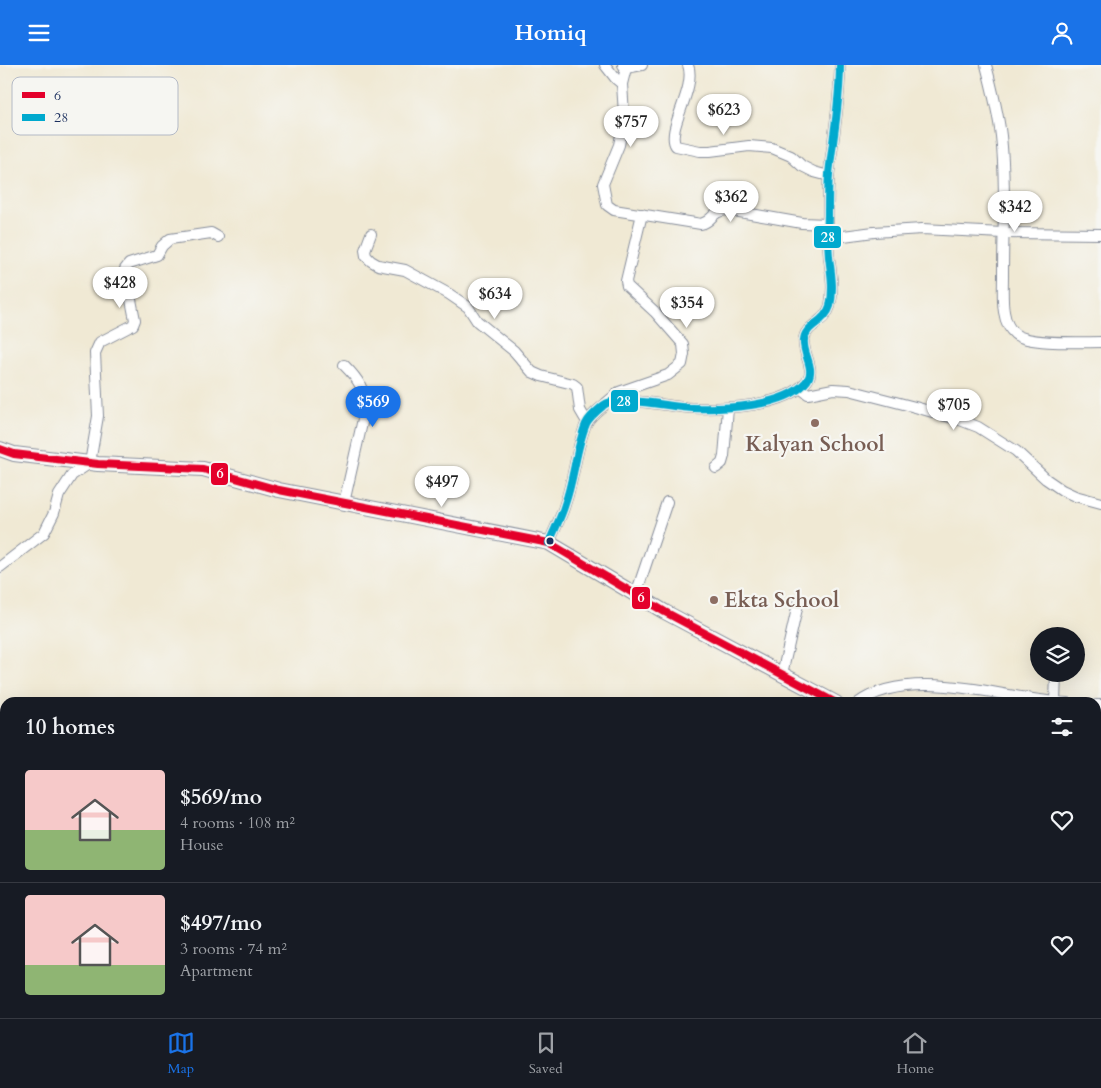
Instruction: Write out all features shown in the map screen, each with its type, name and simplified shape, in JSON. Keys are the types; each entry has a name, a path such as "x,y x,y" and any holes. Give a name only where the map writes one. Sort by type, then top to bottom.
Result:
{"main road":[{"path":"0,449 14,454 90,463 203,469 279,490 549,543 666,612 825,697"}],"street":[{"path":"605,65 610,73 622,84"},
{"path":"642,65 625,66 622,84 624,114 619,145 604,184 607,205 614,210 701,224 706,223 719,211 728,210 802,223 827,224"},
{"path":"688,65 690,83 675,131 674,139 676,145 710,151 749,146 772,147 790,156 802,166 829,176"},
{"path":"606,403 623,401 691,408 728,408 782,398 807,382 810,371 808,358 804,350 804,340 807,331 826,316 830,305 833,281 827,224 829,176 839,93 840,65"},
{"path":"986,65 1000,135 1004,188 1004,309 1007,323 1016,335 1024,339 1101,342"},
{"path":"549,543 565,505 587,423 618,392 668,375 682,364 683,344 655,312 627,286 626,281 642,214"},
{"path":"828,238 874,232 922,229 1003,233 1101,234"},
{"path":"0,567 44,533 54,513 59,495 72,475 90,463 98,416 95,353 100,342 124,331 133,325 135,320 125,269 129,264 157,255 162,246 170,239 210,233 218,237"},
{"path":"371,234 365,250 366,256 371,261 378,265 405,270 449,294 468,307 477,321 514,351 532,372 573,384 577,387 580,410 587,423"},
{"path":"344,365 352,373 365,395 365,410 344,503"},
{"path":"800,388 808,394 834,389 849,390 960,420 978,427 1016,451 1046,479 1062,490 1075,496 1101,503"},
{"path":"716,468 722,463 724,456 728,408"},
{"path":"636,594 667,502"},
{"path":"782,674 799,601"},
{"path":"1054,697 1055,682"},
{"path":"866,697 883,690 913,685 974,688 1025,697"}],"transit line":[{"name":"28","path":"549,543 562,514 586,424 591,416 604,405 621,401 647,402 693,408 752,405 783,397 795,391 809,378 810,368 804,346 805,335 827,312 832,293 828,231 828,184 838,106 840,65"},
{"name":"6","path":"0,449 14,454 98,464 203,469 279,490 549,543 665,612 825,697"}],"place":[{"name":"Kalyan School","path":"815,423"},
{"name":"Ekta School","path":"714,600"}]}
